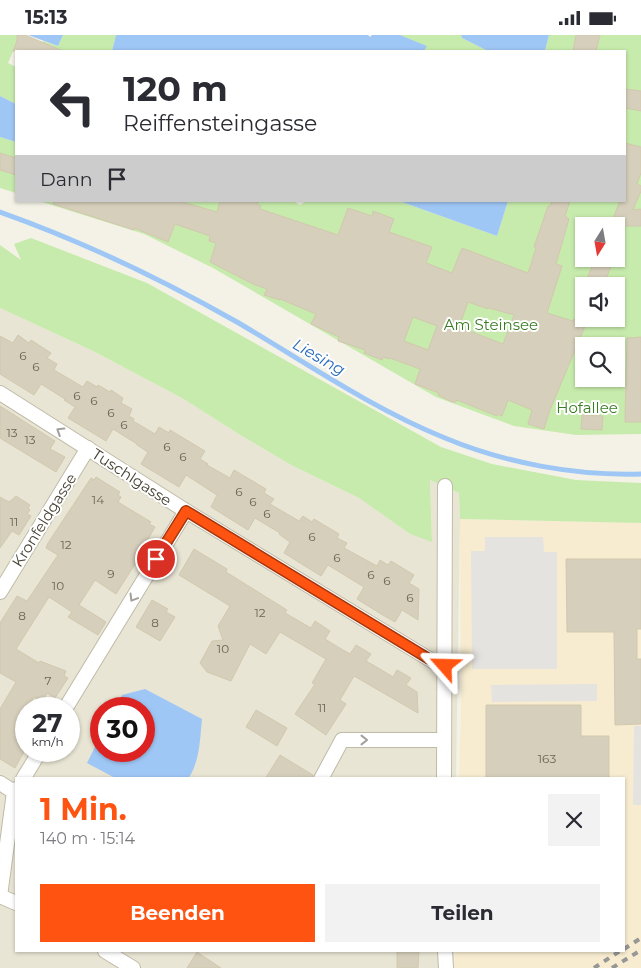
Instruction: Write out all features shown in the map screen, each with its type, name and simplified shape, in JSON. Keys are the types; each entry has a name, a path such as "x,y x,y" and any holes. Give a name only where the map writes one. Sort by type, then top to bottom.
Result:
{"street":[{"name":"Tuschlgasse","path":"0,393 186,511 434,662 445,666"},
{"name":"Kronfeldgasse","path":"0,592 88,448"},
{"path":"444,777 445,486"},
{"path":"73,697 186,511"},
{"path":"322,777 342,740 444,740"},
{"path":"24,777 33,762"},
{"path":"0,783 15,791 0,896 15,903"},
{"path":"446,952 446,968"},
{"path":"115,954 133,968"}],"shaded area":[{"path":"0,308 93,351 182,398 291,465 359,498 410,534 432,541 430,480 459,493 460,519 456,777 15,777 15,952 454,952 454,968 0,968"},
{"path":"460,519 641,523 641,968 454,968 455,952 625,952 625,777 459,777 461,703"},
{"path":"485,537 543,537 544,552 557,552 557,669 472,669 471,551 485,551"},
{"path":"597,684 597,701 492,702 491,685"},
{"path":"634,726 641,726 641,805 633,805"}],"green space":[{"path":"0,35 20,35 8,63 15,66 15,104 0,96"},
{"path":"63,35 116,35 112,50 39,50 43,41 58,46"},
{"path":"400,35 461,35 462,38 486,50 424,50 426,46"},
{"name":"Am Steinsee","path":"549,35 641,35 641,434 576,435 514,426 436,397 213,268 144,234 42,202 295,202 300,205 304,202 402,202 497,236 508,202 626,202 626,50 545,50"},
{"path":"0,137 15,142 15,193 0,188"},
{"path":"31,238 147,283 441,447 492,464 576,480 641,483 641,523 460,519 459,493 430,480 432,542 410,534 359,498 291,465 182,398 93,351 0,308 0,245 21,260 14,244"}],"water":[{"path":"28,35 63,35 58,46"},
{"path":"116,35 368,35 370,37 372,35 400,35 427,46 425,50 112,50"},
{"path":"461,35 549,35 545,50 486,50 462,38"},
{"path":"0,96 15,104 15,142 0,137"},
{"path":"402,202 508,202 497,236"},
{"path":"145,689 202,719 197,758 189,777 113,777 87,763 90,757 90,762 155,762 155,697 121,697 122,695"}],"building":[{"path":"17,35 25,35 61,50 13,51"},
{"path":"576,35 600,35 596,50 573,50"},
{"path":"626,89 641,91 641,111 626,108"},
{"path":"626,143 641,147 641,173 637,184 641,186 641,191 633,210 641,209 641,226 625,226 625,217 614,217 620,202 626,202"},
{"path":"0,153 15,158 15,175 0,170"},
{"name":"Am Steinsee","path":"54,202 182,202 217,212 220,202 258,202 257,204 261,206 260,209 338,235 348,208 372,216 373,211 394,219 389,232 432,247 426,263 452,273 462,248 528,273 536,248 534,247 548,206 552,202 570,202 565,216 569,219 556,264 562,266 547,313 573,321 575,319 575,327 585,327 580,337 575,337 575,350 544,429 528,424 532,410 508,400 502,416 498,414 497,416 457,400 452,402 438,395 439,393 415,384 420,369 390,358 383,357 382,360 364,353 365,350 338,341 339,337 311,324 316,314 280,299 264,295 267,289 210,262 216,243 209,241 210,236 175,224 168,242 134,228 134,230 53,204","holes":["468,302 514,315 503,344 459,327","413,317 437,326 428,350 404,341"]},
{"path":"592,267 611,267 607,277 588,277"},
{"path":"18,335 29,343 31,340 51,353 47,358 57,364 54,370 83,387 87,381 110,392 111,390 123,398 121,403 132,409 129,416 134,419 133,421 155,434 159,427 169,433 170,430 205,451 200,459 207,465 230,478 234,470 266,489 264,493 274,499 270,504 299,521 303,516 312,522 314,519 339,534 337,538 347,543 344,548 377,566 380,560 388,565 391,561 414,575 409,583 419,589 418,620 402,610 395,622 381,614 357,599 364,587 328,565 321,576 284,553 290,542 280,533 255,518 248,530 211,507 217,495 186,475 179,487 141,464 148,452 137,444 113,429 106,441 68,418 75,407 65,399 41,384 34,395 0,374 0,336 13,343"},
{"path":"641,337 641,422 625,422 627,338"},
{"path":"0,406 55,441 50,449 65,457 56,472 0,438"},
{"path":"582,415 603,416 602,430 581,429"},
{"path":"96,477 120,492 118,495 121,497 118,502 151,522 149,524 155,527 147,541 149,542 116,594 95,580 79,605 106,622 98,635 68,617 72,612 49,597 16,649 39,663 40,661 66,671 64,676 68,678 56,697 47,693 45,697 15,697 15,762 18,762 15,768 0,759 0,709 16,682 0,673 0,623 17,596 27,601 58,555 46,548 48,543 91,478 94,480"},
{"path":"16,496 30,505 28,508 30,510 27,514 31,516 19,535 12,531 0,548 0,497 9,502"},
{"path":"194,549 227,569 226,572 287,610 285,613 311,628 315,621 330,631 325,639 338,647 350,654 356,645 371,654 366,661 393,677 397,670 411,678 406,685 417,692 418,713 354,676 340,700 346,704 326,735 295,714 315,684 312,683 326,659 280,632 266,654 250,644 231,681 207,672 200,663 212,641 223,640 218,626 230,606 179,575"},
{"path":"566,559 641,559 641,629 637,629 637,659 641,659 641,724 615,725 614,632 567,632"},
{"path":"152,600 168,609 166,612 175,617 160,641 136,627"},
{"path":"486,705 581,705 581,736 609,736 609,777 486,777"},
{"path":"256,710 287,728 277,746 246,727"},
{"path":"280,755 313,775 312,777 266,777"},
{"path":"197,952 221,968 187,968"},
{"path":"397,952 419,952 418,968 397,968"}],"waterway":[{"name":"Liesing","path":"0,212 91,248 179,291 237,322 365,399 445,438 468,447 541,466 591,473 641,474"}],"railway":[{"path":"625,948 641,938"},
{"path":"612,968 641,950"},
{"path":"594,968 618,952"}],"route":[{"path":"156,559 186,511 434,662 445,666"}],"park label":[{"name":"Hofallee","path":"587,407"}]}
